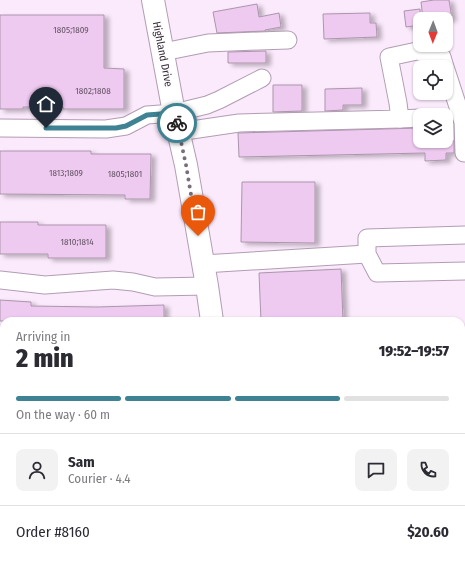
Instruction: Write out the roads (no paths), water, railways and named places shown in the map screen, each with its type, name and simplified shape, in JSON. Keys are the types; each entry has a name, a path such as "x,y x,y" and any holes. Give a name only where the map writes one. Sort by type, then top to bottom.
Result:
{"main road":[{"name":"Highland Drive","path":"153,0 176,122 186,165 211,317"}],"street":[{"path":"163,52 208,43 288,40"},
{"path":"400,119 389,57 417,51 442,57 443,60"},
{"path":"176,122 202,106 262,78"},
{"path":"0,128 116,128 126,126 147,115 176,122 240,123 413,118"},
{"path":"453,116 463,122 464,153"},
{"path":"465,235 367,238 367,254 377,273 465,271"},
{"path":"203,264 367,254"},
{"path":"0,280 45,285 113,280 133,282 155,287 207,286"}]}
